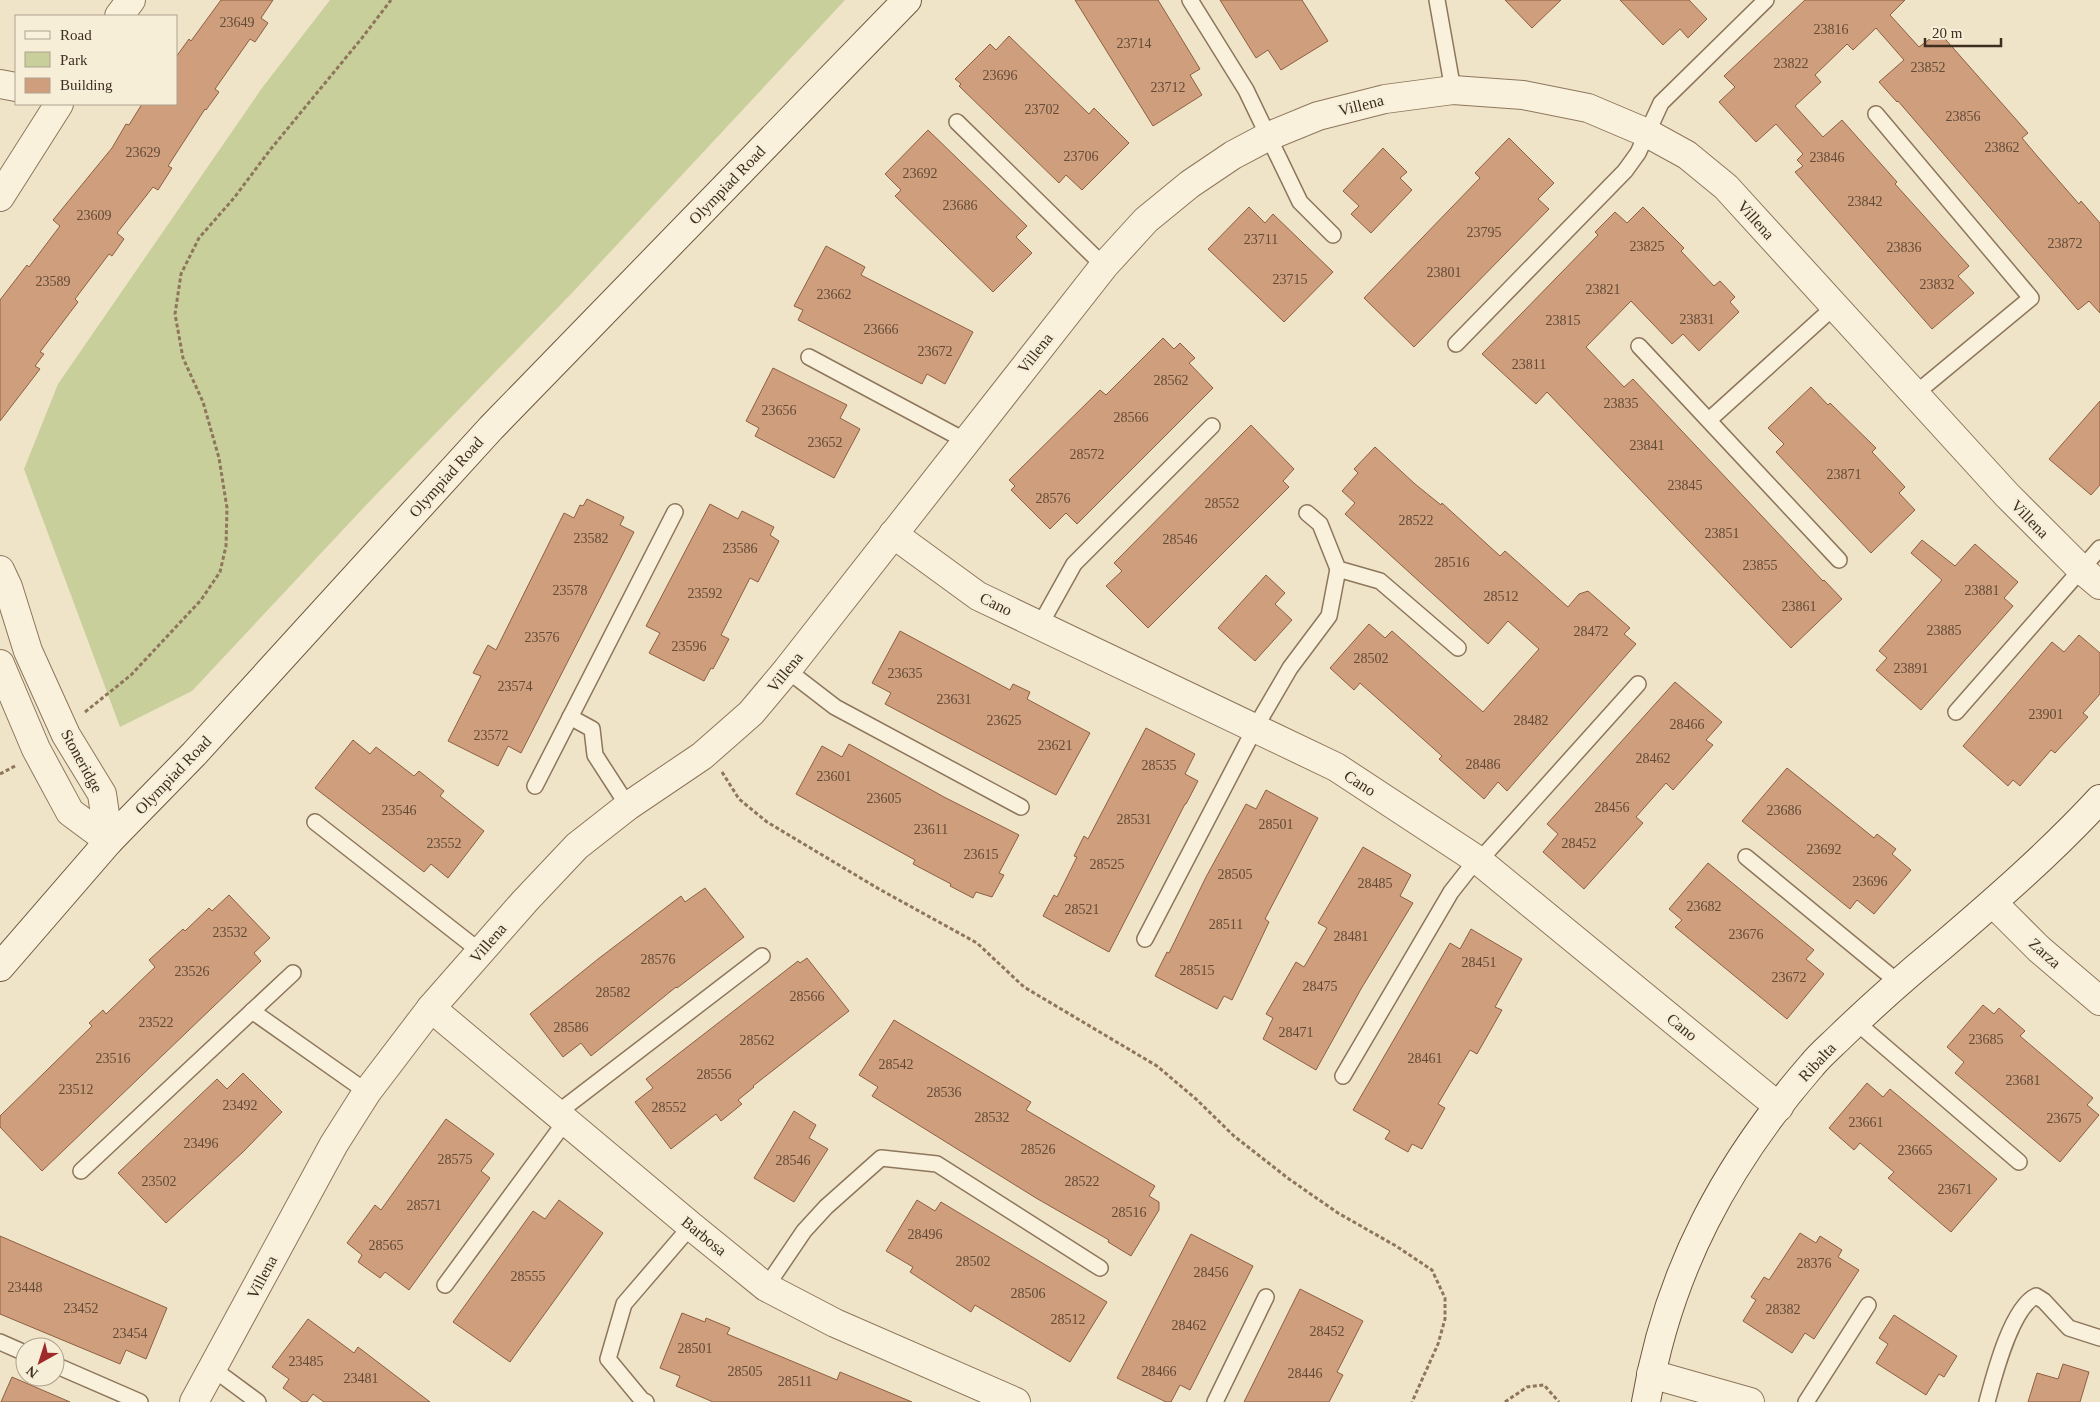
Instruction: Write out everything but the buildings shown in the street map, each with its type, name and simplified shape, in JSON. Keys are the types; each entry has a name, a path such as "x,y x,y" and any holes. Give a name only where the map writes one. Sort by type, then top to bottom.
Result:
{"street":[{"path":"120,15 130,0"},
{"name":"Olympiad Road","path":"0,967 110,841 194,754 491,428 906,0"},
{"path":"0,84 15,87"},
{"name":"Villena","path":"194,1402 334,1144 367,1092 431,1008 577,846 628,806 710,749 751,713 787,670 1104,266 1146,220 1190,184 1233,155 1269,136 1318,116 1375,101 1452,90 1523,95 1588,108 1647,133 1687,155 1726,187 2014,502 2090,577"},
{"path":"0,197 57,105"},
{"name":"Cano","path":"893,534 978,596 1336,767 1478,860 1779,1107"},
{"name":"Stoneridge","path":"0,570 8,587 28,651 64,732 102,794 110,841"},
{"name":"Stoneridge","path":"0,664 36,749 70,812 110,841"},
{"path":"36,749 64,732"},
{"name":"Ribalta","path":"1646,1402 1651,1374 1669,1305 1700,1228 1737,1163 1779,1107 1812,1064 1899,983 1993,903 2100,799"},
{"name":"Zarza","path":"1993,903 2039,949 2098,996"},
{"name":"Barbosa","path":"431,1008 766,1287 834,1323 1016,1402"},
{"path":"1651,1374 1750,1402"}],"lane":[{"path":"1190,0 1246,90 1300,202 1333,235"},
{"path":"1437,0 1452,90"},
{"path":"1456,344 1625,171 1638,153 1661,103 1766,0"},
{"path":"1876,114 2031,298 1915,394"},
{"path":"957,122 1104,266"},
{"path":"1709,420 1835,306"},
{"path":"1639,346 1839,560"},
{"path":"809,356 966,441"},
{"path":"1040,625 1074,564 1212,426"},
{"path":"534,786 675,512"},
{"path":"1146,939 1255,728 1290,668 1329,616 1338,569 1320,524 1307,513"},
{"path":"1956,712 2090,577 2100,548"},
{"path":"1338,569 1380,581 1458,648"},
{"path":"787,670 835,706 1021,807"},
{"path":"1343,1076 1451,892 1638,684"},
{"path":"570,717 592,729 595,755 628,806"},
{"path":"316,822 481,952"},
{"path":"1746,857 1899,983"},
{"path":"445,1285 561,1118 762,956"},
{"path":"81,1171 293,973"},
{"path":"252,1011 367,1092"},
{"path":"1856,1022 2019,1162"},
{"path":"766,1287 804,1231 826,1207 881,1158 937,1164 1100,1268"},
{"path":"646,1402 642,1400 608,1359 624,1304 691,1226"},
{"path":"1987,1402 2002,1346 2028,1300 2036,1296 2044,1301 2069,1328 2100,1338"},
{"path":"1215,1402 1266,1298"},
{"path":"1806,1402 1868,1304"},
{"path":"0,1342 15,1348"},
{"path":"212,1368 258,1402"},
{"path":"65,1369 140,1402"}],"path":[{"path":"64,732 131,675 201,600 220,572 226,546 227,508 219,458 203,402 183,358 175,314 180,274 199,238 234,198 270,150 391,0"},
{"path":"710,749 739,798 767,822 879,889 977,943 1024,987 1157,1066 1196,1099 1234,1136 1289,1179 1338,1213 1396,1246 1432,1270 1445,1298 1445,1319 1438,1344 1412,1402"},
{"path":"1505,1402 1527,1387 1544,1385 1559,1402"}],"green space":[{"path":"330,0 845,0 572,293 368,503 192,691 120,727 24,469 58,384 262,88"}]}
